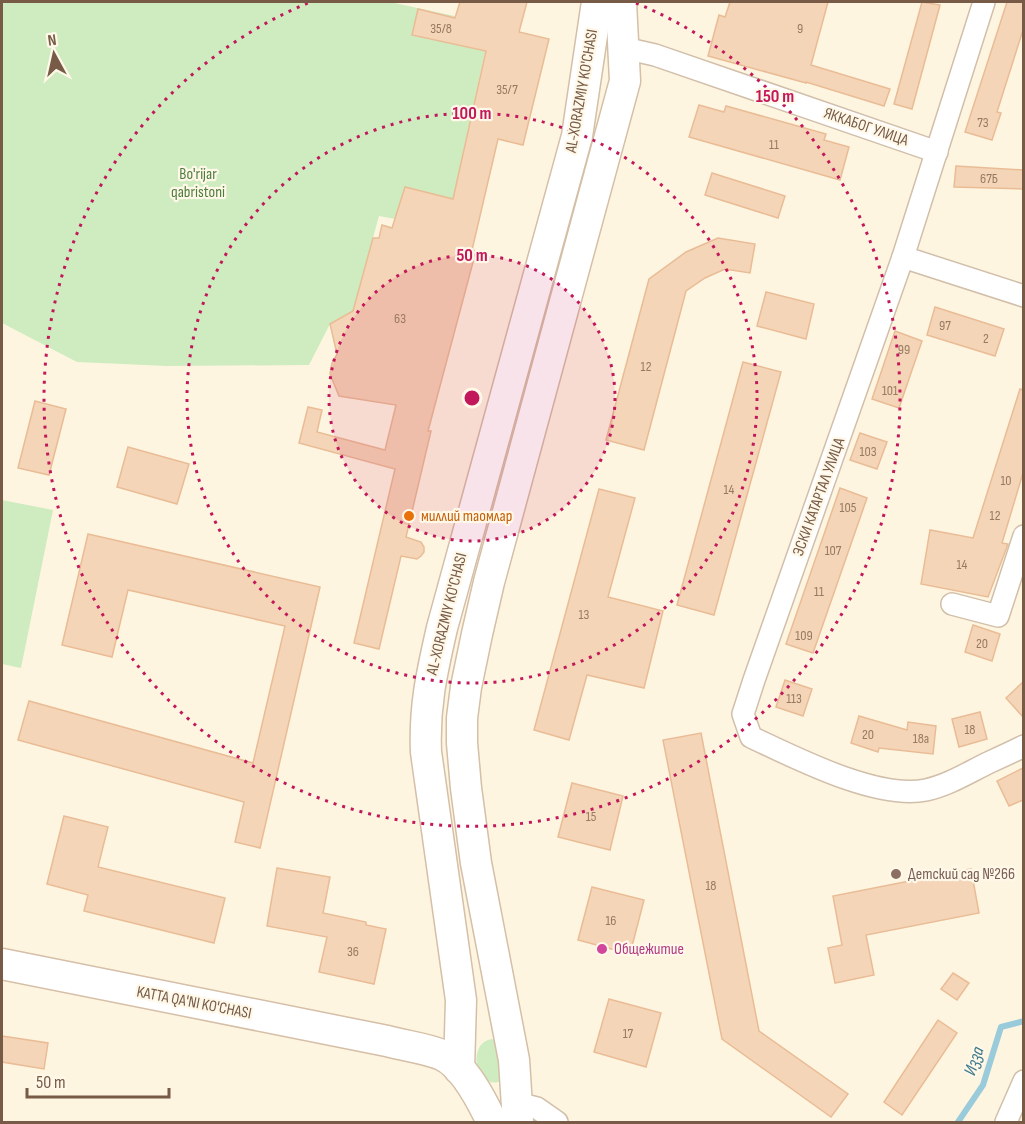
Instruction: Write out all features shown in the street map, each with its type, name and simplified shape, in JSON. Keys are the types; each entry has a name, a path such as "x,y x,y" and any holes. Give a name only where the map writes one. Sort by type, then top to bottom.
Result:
{"main road":[{"name":"AL-XORAZMIY KO'CHASI","path":"467,1057 426,752 425,722 428,692 441,628 577,136 597,2"},
{"name":"AL-XORAZMIY KO'CHASI","path":"517,1113 513,1060 482,899 471,826 462,743 464,702 489,582 625,81 621,2"},
{"name":"KATTA QA'NI KO'CHASI","path":"2,964 387,1041"},
{"path":"418,1042 433,1035 445,1024 461,1000"},
{"path":"387,1041 418,1042 467,1057 483,1092 498,1091 509,1084 513,1060 502,1036 493,1034 467,1057 444,1056 387,1041"},
{"path":"467,1057 492,1122"}],"street":[{"name":"ЭСКИ КАТАРТАЛ УЛИЦА","path":"984,2 903,257 743,714 751,737 835,773 883,789 914,792 929,789 959,778 1023,747"},
{"name":"ЯККАБОГ УЛИЦА","path":"624,48 655,55 937,152"},
{"path":"903,257 1023,296"},
{"path":"952,604 998,616 1023,536"},
{"path":"1006,1122 1023,1081"},
{"path":"517,1113 537,1108 557,1122"}],"green space":[{"name":"Bo'rijar qabristoni","path":"2,2 390,2 491,24 453,199 406,187 395,219 379,216 353,311 330,324 309,365 167,366 77,362 2,323"},
{"path":"2,500 53,510 21,668 2,664"},
{"path":"492,1039 499,1043 501,1081 492,1082 485,1080 480,1073 477,1057 479,1048 484,1042"}],"building":[{"path":"460,2 527,2 519,32 549,39 523,145 498,139 472,250 476,251 428,431 431,431 406,537 421,542 424,552 417,559 401,556 379,649 354,643 395,469 299,443 308,407 322,410 317,432 385,450 396,405 339,396 330,374 337,354 330,324 353,311 373,238 379,238 382,225 392,228 405,187 453,199 486,51 412,35 418,9 455,18"},
{"path":"730,2 828,2 811,65 890,89 884,106 708,56 719,15 725,17"},
{"path":"922,2 940,5 912,109 894,104"},
{"path":"1007,2 1023,2 1023,30 997,112 1001,113 992,140 965,132"},
{"path":"699,105 724,112 726,106 826,134 824,140 849,147 840,180 689,137"},
{"path":"956,166 1023,170 1023,189 954,187"},
{"path":"712,173 785,196 778,218 705,195"},
{"path":"718,238 755,244 750,273 725,269 705,278 686,291 644,450 606,440 649,279 686,252"},
{"path":"766,292 814,304 806,339 757,326"},
{"path":"935,307 1004,329 995,356 927,335"},
{"path":"895,331 922,341 899,408 872,399"},
{"path":"743,362 781,372 714,615 677,605"},
{"path":"1020,389 1023,390 1023,473 1002,543 1008,544 988,597 921,584 930,530 973,538"},
{"path":"35,401 66,409 49,475 18,468"},
{"path":"860,433 887,442 877,469 850,460"},
{"path":"128,447 189,464 177,504 117,487"},
{"path":"840,488 867,498 813,653 786,644"},
{"path":"599,489 635,498 608,597 663,611 644,688 587,675 569,740 534,730"},
{"path":"88,534 320,587 260,848 235,842 244,802 18,740 29,701 253,763 285,626 128,590 112,657 62,645"},
{"path":"973,625 1000,634 992,661 965,652"},
{"path":"785,680 812,689 803,716 776,707"},
{"path":"1023,682 1023,717 1006,698"},
{"path":"980,712 987,739 959,747 952,719"},
{"path":"859,716 907,730 908,722 936,726 933,754 879,748 878,752 851,743"},
{"path":"701,733 759,1031 848,1094 831,1117 722,1039 663,740"},
{"path":"1023,768 1023,800 1009,806 997,781"},
{"path":"572,783 623,796 610,850 558,837"},
{"path":"64,816 108,827 98,867 225,898 214,943 84,911 88,895 47,884"},
{"path":"277,868 330,877 323,913 366,922 366,925 386,929 374,984 319,972 327,937 267,926"},
{"path":"971,869 979,913 866,935 874,975 835,983 828,948 842,945 833,896"},
{"path":"592,887 644,900 630,954 578,940"},
{"path":"953,973 969,983 957,1000 941,989"},
{"path":"609,999 661,1013 646,1067 594,1052"},
{"path":"938,1020 957,1033 902,1115 884,1102"},
{"path":"2,1036 48,1043 44,1069 2,1062"}],"waterway":[{"name":"Изза","path":"958,1122 983,1085 1001,1027 1024,1021"}],"place":[{"name":"миллий таомлар","path":"409,516"},
{"name":"Детский сад №266","path":"896,874"},
{"name":"Общежитие","path":"602,949"}]}
